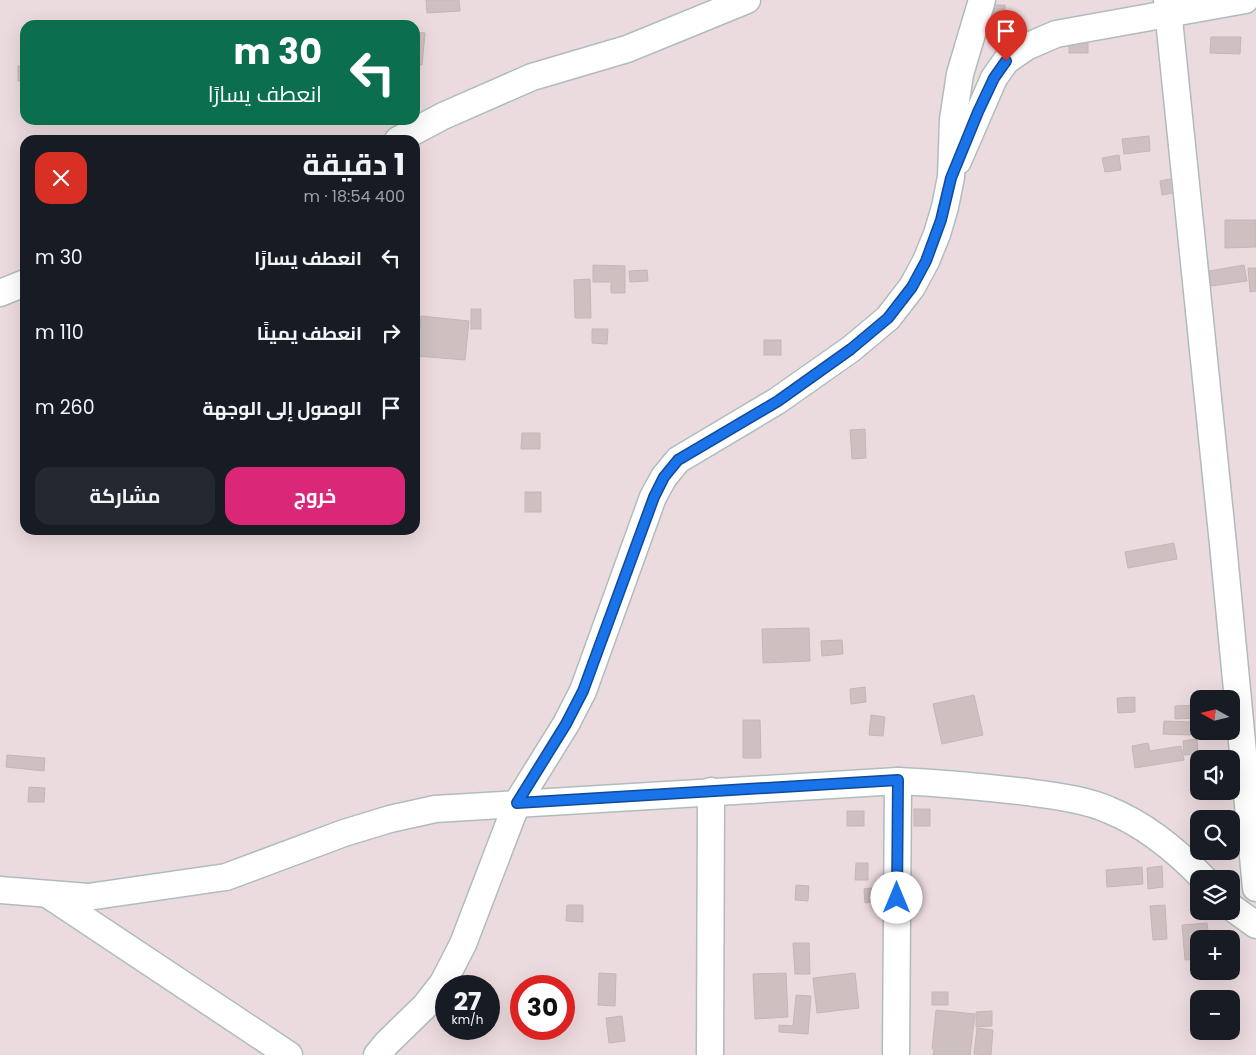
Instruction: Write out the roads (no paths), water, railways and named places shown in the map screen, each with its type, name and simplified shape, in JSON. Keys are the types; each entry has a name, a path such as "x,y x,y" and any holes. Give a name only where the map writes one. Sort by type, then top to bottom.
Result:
{"street":[{"path":"407,135 443,116 532,76 627,48 747,0"},
{"path":"951,178 953,120 960,74 982,0"},
{"path":"377,1055 386,1043 425,1006 443,983 463,944 517,803 566,724 583,691 654,497 664,477 678,460 778,401 851,349 888,318 912,287 926,261 942,216 951,178 978,112 994,78 1006,61 1026,47 1056,34 1168,6 1245,0"},
{"path":"1168,6 1256,888"},
{"path":"0,293 20,284"},
{"path":"896,1055 898,780"},
{"path":"0,890 88,898 226,877 344,833 415,812 435,809 898,780 970,785 1050,795 1092,804 1110,810 1158,836 1194,870"},
{"path":"710,1055 712,792"},
{"path":"47,894 289,1055"},
{"path":"1240,913 1256,925"}]}
